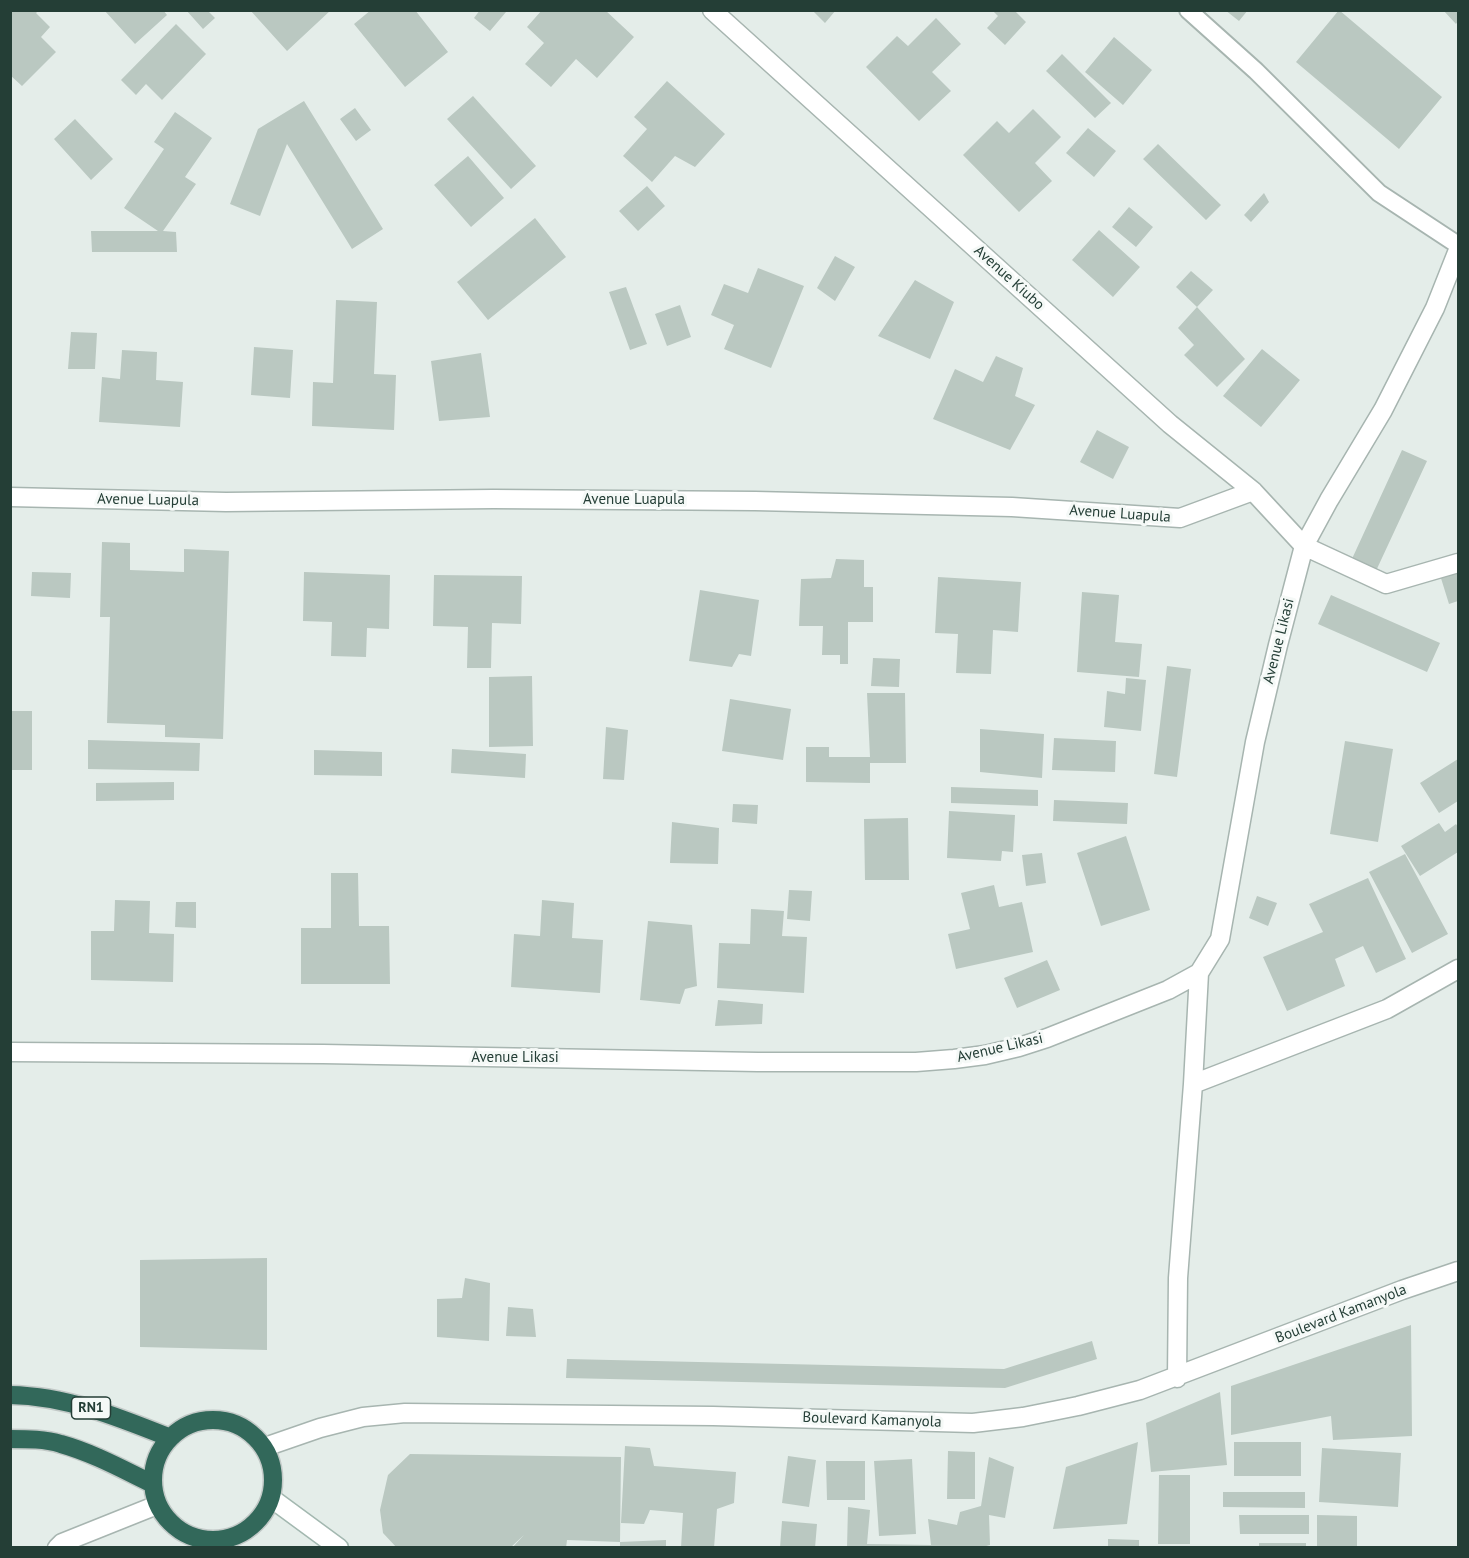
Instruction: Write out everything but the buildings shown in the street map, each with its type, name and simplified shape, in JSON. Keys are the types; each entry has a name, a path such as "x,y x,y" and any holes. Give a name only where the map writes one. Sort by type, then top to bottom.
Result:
{"highway":[{"name":"RN1","path":"10,1395 24,1395 71,1403 110,1414 168,1437"},
{"path":"205,1418 239,1424 265,1447 274,1472 271,1498 259,1520 240,1541 220,1540 199,1543 174,1527 157,1505 151,1483 154,1460 168,1437 205,1418"},
{"path":"10,1439 40,1440 60,1444 87,1453 151,1483"}],"street":[{"name":"Avenue Kiubo","path":"712,10 1170,424 1253,491 1304,546"},
{"name":"Avenue Likasi","path":"10,1052 916,1062 985,1055 1047,1038 1168,990 1199,973 1220,939 1255,742 1304,546 1383,410 1435,308 1458,250"},
{"name":"Avenue Luapula","path":"10,497 226,502 493,499 756,501 1012,507 1180,518 1253,491"},
{"path":"1304,546 1386,584 1458,563"},
{"path":"1193,1084 1387,1009 1458,969"},
{"path":"1177,1378 1178,1278 1199,973"},
{"name":"Boulevard Kamanyola","path":"265,1447 320,1428 363,1417 405,1413 713,1416 973,1423 1023,1417 1078,1406 1177,1378 1402,1290 1458,1271"},
{"path":"271,1498 339,1548"},
{"path":"57,1548 62,1543 157,1505"}],"lane":[{"path":"1188,10 1256,71 1379,193 1458,245"}]}
